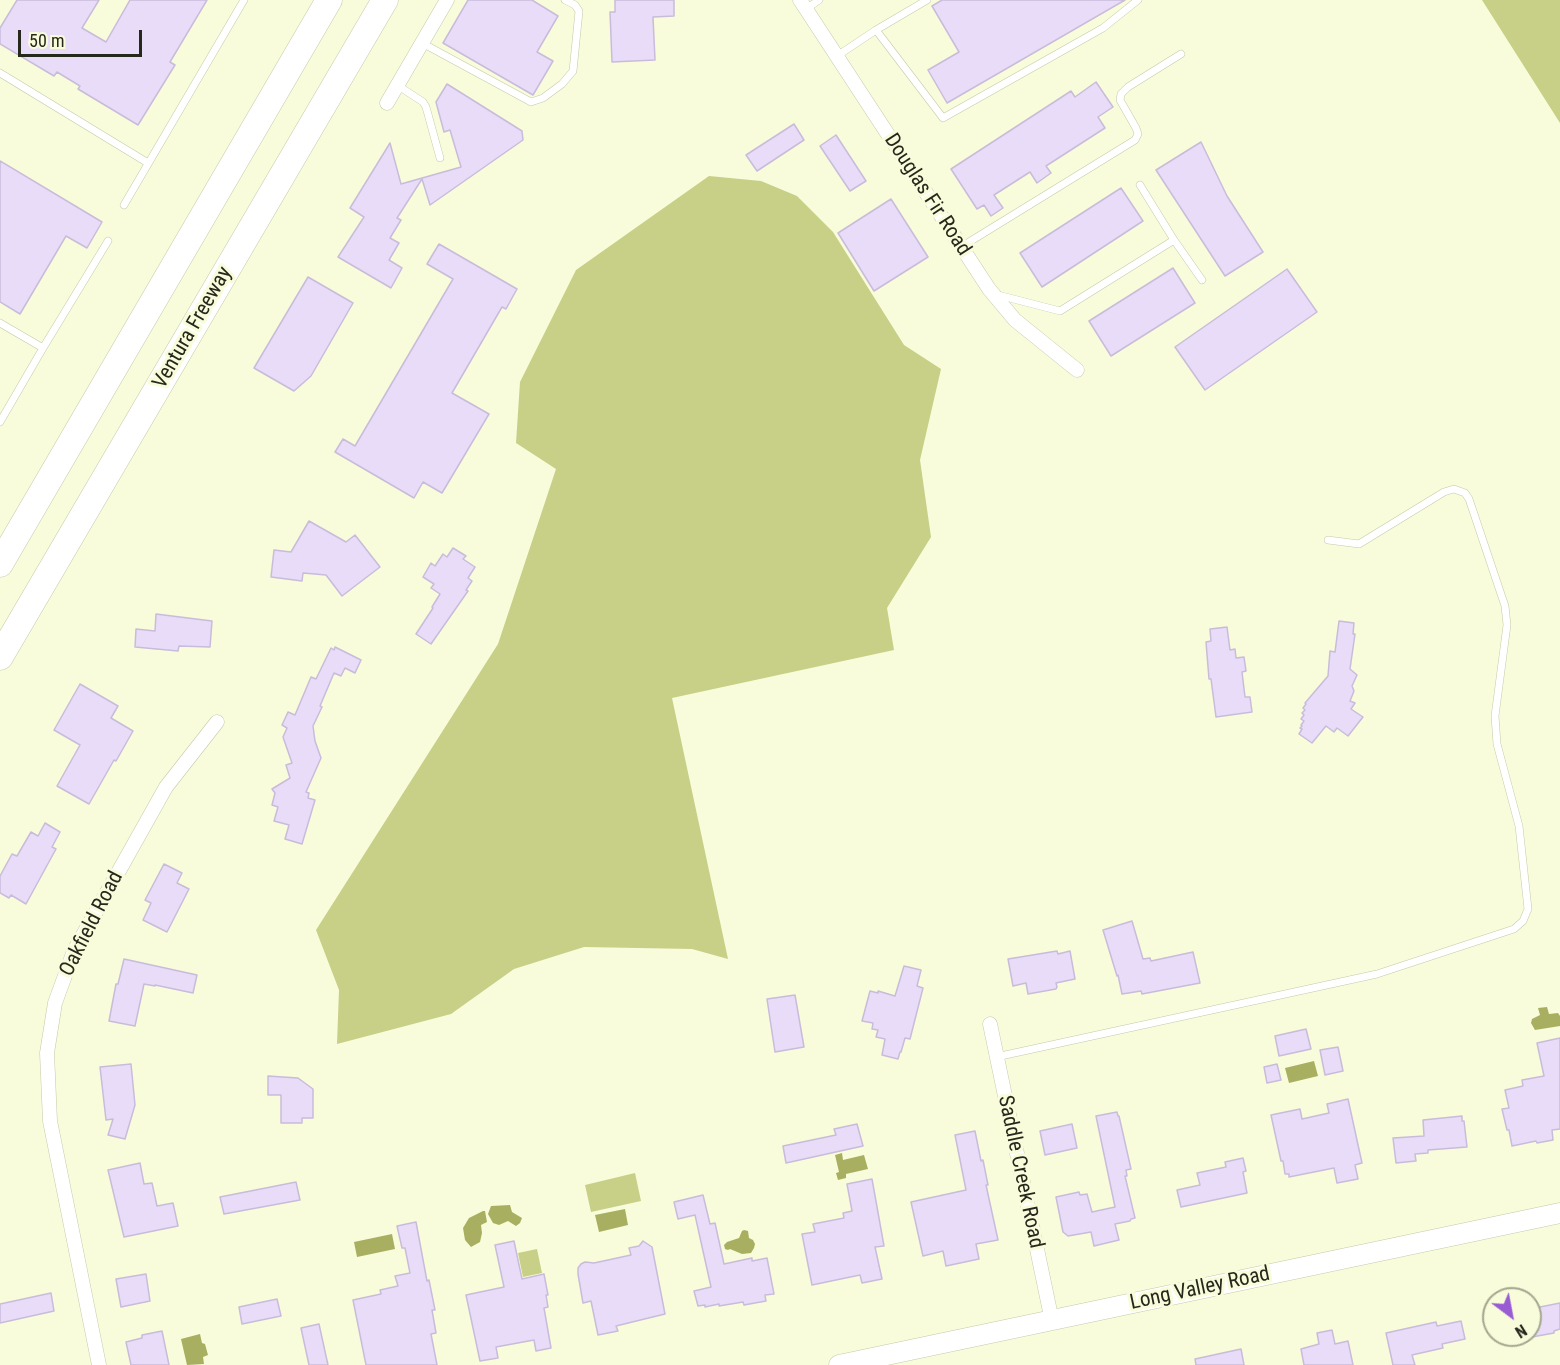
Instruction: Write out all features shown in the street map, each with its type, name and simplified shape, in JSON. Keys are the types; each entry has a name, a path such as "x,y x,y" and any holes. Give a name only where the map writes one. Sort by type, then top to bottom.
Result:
{"highway":[{"path":"0,564 329,0"},
{"name":"Ventura Freeway","path":"0,657 385,0"}],"street":[{"path":"387,104 447,0"},
{"name":"Douglas Fir Road","path":"803,4 992,294 1015,320 1077,370"},
{"name":"Oakfield Road","path":"99,1365 50,1121 47,1053 55,1004 74,951 166,787 218,722"},
{"name":"Saddle Creek Road","path":"990,1024 1052,1321"},
{"name":"Long Valley Road","path":"839,1365 1560,1213"}],"lane":[{"path":"124,205 244,0"},
{"path":"422,43 531,102 543,98 562,84 573,71 579,11 575,5 565,0"},
{"path":"803,4 819,0"},
{"path":"837,56 927,0"},
{"path":"876,30 943,118 1104,28 1138,0"},
{"path":"961,247 1135,140 1138,134 1120,100 1121,94 1128,87 1181,54"},
{"path":"0,73 148,163"},
{"path":"398,85 423,102 426,107 440,158"},
{"path":"1140,185 1202,280"},
{"path":"992,294 1060,311 1174,240"},
{"path":"0,422 108,241"},
{"path":"0,323 43,348"},
{"path":"996,1057 1377,974 1514,929 1523,921 1528,909 1519,826 1497,744 1495,716 1507,625 1505,606 1469,499 1465,493 1454,489 1444,492 1359,544 1328,540"}],"shaded area":[{"path":"1482,0 1560,0 1560,123"},
{"path":"709,176 761,181 797,196 833,232 904,345 941,369 920,460 931,537 887,608 894,650 672,698 728,959 692,949 584,947 514,969 451,1014 337,1044 339,990 316,930 498,644 556,469 516,443 520,382 576,270"},
{"path":"1547,1007 1549,1014 1558,1013 1560,1026 1535,1030 1531,1023 1532,1019 1540,1015 1538,1008"},
{"path":"1314,1061 1318,1076 1289,1083 1285,1068"},
{"path":"842,1153 843,1160 864,1155 868,1169 846,1174 846,1178 838,1180 836,1173 839,1172 835,1155"},
{"path":"635,1173 641,1201 591,1212 585,1185"},
{"path":"510,1205 512,1212 522,1218 520,1223 516,1226 508,1221 499,1225 493,1223 488,1214 491,1206"},
{"path":"625,1209 628,1225 599,1232 595,1215"},
{"path":"485,1211 487,1222 481,1225 480,1242 471,1247 465,1240 463,1228 469,1218"},
{"path":"744,1230 748,1231 749,1238 755,1244 751,1253 742,1254 725,1249 724,1245 727,1242 739,1238"},
{"path":"392,1234 395,1249 357,1257 354,1242"},
{"path":"537,1249 542,1273 523,1277 518,1253"},
{"path":"200,1334 208,1355 203,1357 204,1364 187,1365 181,1339"}],"building":[{"path":"17,0 99,0 82,28 106,42 130,0 207,0 170,62 175,65 138,125 78,89 80,86 57,72 54,76 0,44 0,28"},
{"path":"468,0 532,0 558,16 537,52 553,61 533,95 443,43"},
{"path":"615,0 674,0 674,16 653,17 655,60 612,62 610,12 615,12"},
{"path":"942,0 1125,0 947,103 928,70 959,52 932,6"},
{"path":"1096,82 1113,107 1098,117 1105,128 1046,166 1051,173 1037,183 1030,172 994,195 1003,208 991,216 984,205 977,209 951,169 1071,91 1075,97"},
{"path":"447,84 522,131 523,140 430,205 422,179 397,218 401,220 390,238 399,243 389,260 402,268 391,288 338,257 364,217 350,208 390,143 401,184 461,167 450,130 444,132 436,102"},
{"path":"794,124 804,140 757,171 746,155"},
{"path":"836,135 866,181 850,191 820,146"},
{"path":"1201,142 1227,196 1263,252 1225,276 1156,170"},
{"path":"0,161 102,222 87,248 66,236 20,314 0,302"},
{"path":"1121,188 1143,221 1042,287 1020,253"},
{"path":"891,199 928,257 874,291 838,233"},
{"path":"439,244 517,289 506,309 502,307 452,393 489,414 442,493 423,482 414,498 335,452 343,439 355,446 453,279 427,264"},
{"path":"1173,268 1195,303 1111,356 1089,321"},
{"path":"1287,269 1317,312 1205,390 1175,347"},
{"path":"308,277 353,303 311,376 294,391 254,368"},
{"path":"309,521 346,542 355,535 380,567 342,596 326,575 303,573 302,581 271,577 274,550 291,552"},
{"path":"453,548 466,556 463,559 475,567 468,578 472,581 466,590 468,591 431,644 416,634 440,594 431,588 434,584 423,577 431,563 435,566 443,554 447,557"},
{"path":"156,614 212,621 210,647 179,646 178,651 135,647 136,629 155,631"},
{"path":"1339,621 1354,623 1353,634 1355,634 1350,669 1357,675 1352,686 1354,691 1350,701 1355,703 1351,709 1363,717 1348,736 1337,728 1334,732 1326,726 1312,743 1299,734 1304,721 1301,719 1305,710 1303,708 1328,676 1330,651 1335,652"},
{"path":"1227,627 1230,650 1235,649 1236,658 1244,657 1246,671 1242,672 1245,697 1250,697 1252,712 1216,717 1211,679 1209,679 1206,642 1211,641 1210,629"},
{"path":"335,647 361,660 355,673 345,668 341,676 334,673 313,726 321,758 306,792 309,793 308,798 315,800 302,844 285,839 289,825 274,821 278,807 272,805 275,793 272,789 290,778 286,765 292,763 283,737 287,728 282,725 288,712 295,715 311,677 316,679 331,648 334,650"},
{"path":"80,684 118,706 111,718 133,731 89,804 57,786 80,745 54,730"},
{"path":"45,823 60,832 52,847 56,849 26,904 11,895 9,898 0,893 0,876 12,854 17,856 31,832 38,836"},
{"path":"164,864 182,873 177,883 189,889 167,932 143,920 151,903 145,900"},
{"path":"1132,921 1143,959 1150,958 1151,961 1193,952 1200,983 1142,994 1141,991 1122,994 1103,930"},
{"path":"1057,951 1058,954 1070,951 1075,979 1056,983 1056,989 1028,994 1026,983 1013,986 1008,959"},
{"path":"124,959 197,975 193,993 144,984 135,1026 109,1021 116,984 118,984"},
{"path":"904,966 921,970 917,986 923,988 910,1039 905,1038 898,1059 882,1055 885,1039 876,1037 878,1030 872,1029 873,1023 862,1021 870,991 895,996"},
{"path":"795,995 804,1047 775,1052 767,999"},
{"path":"1306,1029 1311,1049 1279,1056 1275,1036"},
{"path":"1560,1038 1560,1129 1552,1130 1553,1140 1512,1146 1502,1109 1509,1108 1505,1090 1523,1086 1522,1080 1544,1076 1537,1043"},
{"path":"1338,1047 1343,1071 1325,1075 1320,1050"},
{"path":"131,1064 135,1105 125,1139 108,1135 113,1119 106,1120 100,1067"},
{"path":"1277,1064 1281,1080 1267,1083 1264,1067"},
{"path":"268,1076 298,1078 313,1089 313,1118 302,1118 302,1123 281,1123 281,1095 268,1095"},
{"path":"1348,1099 1362,1163 1355,1165 1358,1179 1337,1183 1334,1168 1289,1177 1289,1174 1285,1174 1271,1115 1300,1109 1302,1119 1329,1113 1327,1104"},
{"path":"1117,1112 1131,1169 1126,1170 1127,1176 1125,1176 1135,1218 1115,1224 1119,1240 1094,1246 1091,1232 1068,1236 1063,1232 1056,1197 1079,1192 1080,1195 1087,1194 1092,1212 1115,1207 1096,1116"},
{"path":"1462,1116 1467,1147 1428,1150 1428,1153 1415,1154 1416,1161 1396,1163 1393,1138 1424,1136 1423,1120"},
{"path":"857,1124 863,1146 786,1163 783,1146 836,1135 834,1129"},
{"path":"1072,1124 1077,1148 1045,1155 1040,1131"},
{"path":"975,1131 981,1161 983,1160 998,1240 976,1244 979,1259 946,1266 943,1251 923,1256 911,1202 966,1190 955,1135"},
{"path":"1243,1158 1247,1193 1181,1207 1177,1190 1200,1185 1197,1173 1226,1167 1225,1162"},
{"path":"140,1163 144,1184 152,1183 157,1206 173,1203 178,1226 124,1237 108,1170"},
{"path":"872,1179 884,1246 875,1247 882,1279 862,1283 860,1275 812,1285 802,1234 815,1232 813,1224 844,1218 843,1213 852,1211 847,1184"},
{"path":"296,1182 300,1200 224,1214 220,1197"},
{"path":"703,1195 710,1224 715,1223 724,1264 752,1258 752,1261 767,1258 774,1294 765,1295 766,1301 744,1305 743,1302 719,1306 719,1304 698,1306 694,1291 711,1287 695,1215 678,1219 674,1202"},
{"path":"416,1222 435,1310 432,1310 436,1333 431,1334 437,1365 366,1365 353,1300 381,1294 380,1290 398,1286 395,1276 410,1273 405,1248 402,1248 397,1226"},
{"path":"514,1241 522,1279 544,1274 548,1307 544,1308 551,1348 536,1351 534,1340 496,1347 498,1358 480,1361 466,1295 504,1287 495,1245"},
{"path":"643,1241 652,1247 665,1314 616,1326 618,1331 598,1335 591,1301 583,1303 578,1268 585,1262 594,1263 631,1255 629,1248 639,1246"},
{"path":"146,1274 150,1301 121,1307 116,1279"},
{"path":"51,1293 54,1311 0,1323 0,1304"},
{"path":"277,1299 281,1316 242,1324 239,1307"},
{"path":"1560,1303 1560,1329 1554,1333 1542,1335 1542,1307"},
{"path":"1461,1321 1465,1339 1442,1344 1443,1348 1412,1355 1415,1365 1393,1365 1386,1333 1436,1322 1437,1326"},
{"path":"319,1324 328,1365 309,1365 301,1328"},
{"path":"1332,1330 1335,1344 1348,1341 1353,1365 1304,1365 1301,1349 1319,1344 1317,1333"},
{"path":"162,1331 169,1365 131,1365 126,1342 142,1338 142,1335"},
{"path":"1241,1349 1244,1365 1196,1365 1195,1359"}]}
